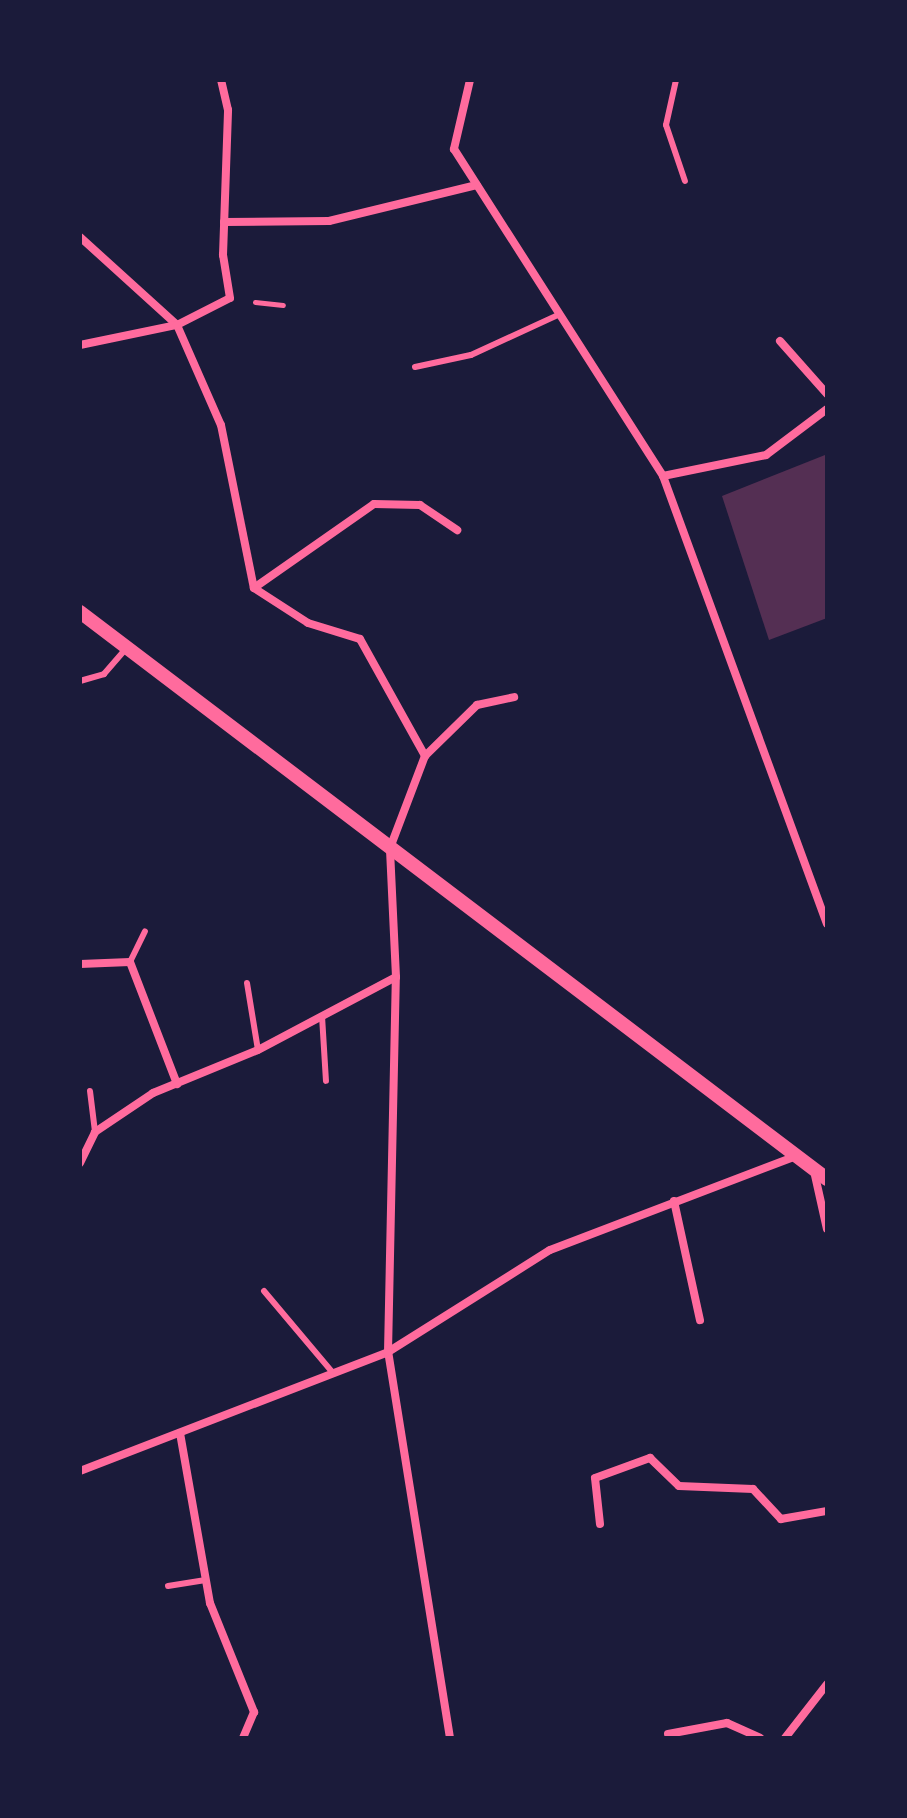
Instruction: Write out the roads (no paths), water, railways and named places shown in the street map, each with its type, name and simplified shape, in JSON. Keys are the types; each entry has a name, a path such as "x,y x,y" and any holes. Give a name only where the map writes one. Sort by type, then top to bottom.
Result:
{"street":[{"path":"80,345 177,325 230,298 224,222 221,80"},
{"path":"470,80 454,149 663,476 827,924"},
{"path":"224,222 329,221 477,185"},
{"path":"80,237 177,325 221,425 254,588 308,623 360,639 425,756"},
{"path":"780,341 827,394"},
{"path":"663,476 766,455 827,409"},
{"path":"254,588 374,504 420,505 457,530"},
{"path":"80,612 827,1179"},
{"path":"450,1738 388,1352 396,977 390,848 425,756 477,705 514,697"},
{"path":"80,964 130,962 177,1084"},
{"path":"80,1163 95,1132 177,1084 258,1050 396,977"},
{"path":"80,1471 388,1352 550,1250 796,1156"},
{"path":"814,1170 827,1229"},
{"path":"674,1201 700,1320"},
{"path":"180,1433 206,1580 254,1712 243,1738"},
{"path":"600,1524 595,1478 650,1458 679,1486 753,1489 781,1519 827,1511"},
{"path":"785,1738 827,1684"},
{"path":"668,1734 727,1723 760,1738"}],"lane":[{"path":"676,80 666,125 685,181"},
{"path":"415,367 471,355 558,315"},
{"path":"80,681 104,674 127,648"},
{"path":"130,962 145,931"},
{"path":"247,983 258,1050"},
{"path":"322,1016 326,1081"},
{"path":"90,1091 95,1132"},
{"path":"264,1291 333,1373"},
{"path":"168,1586 206,1580"}]}
